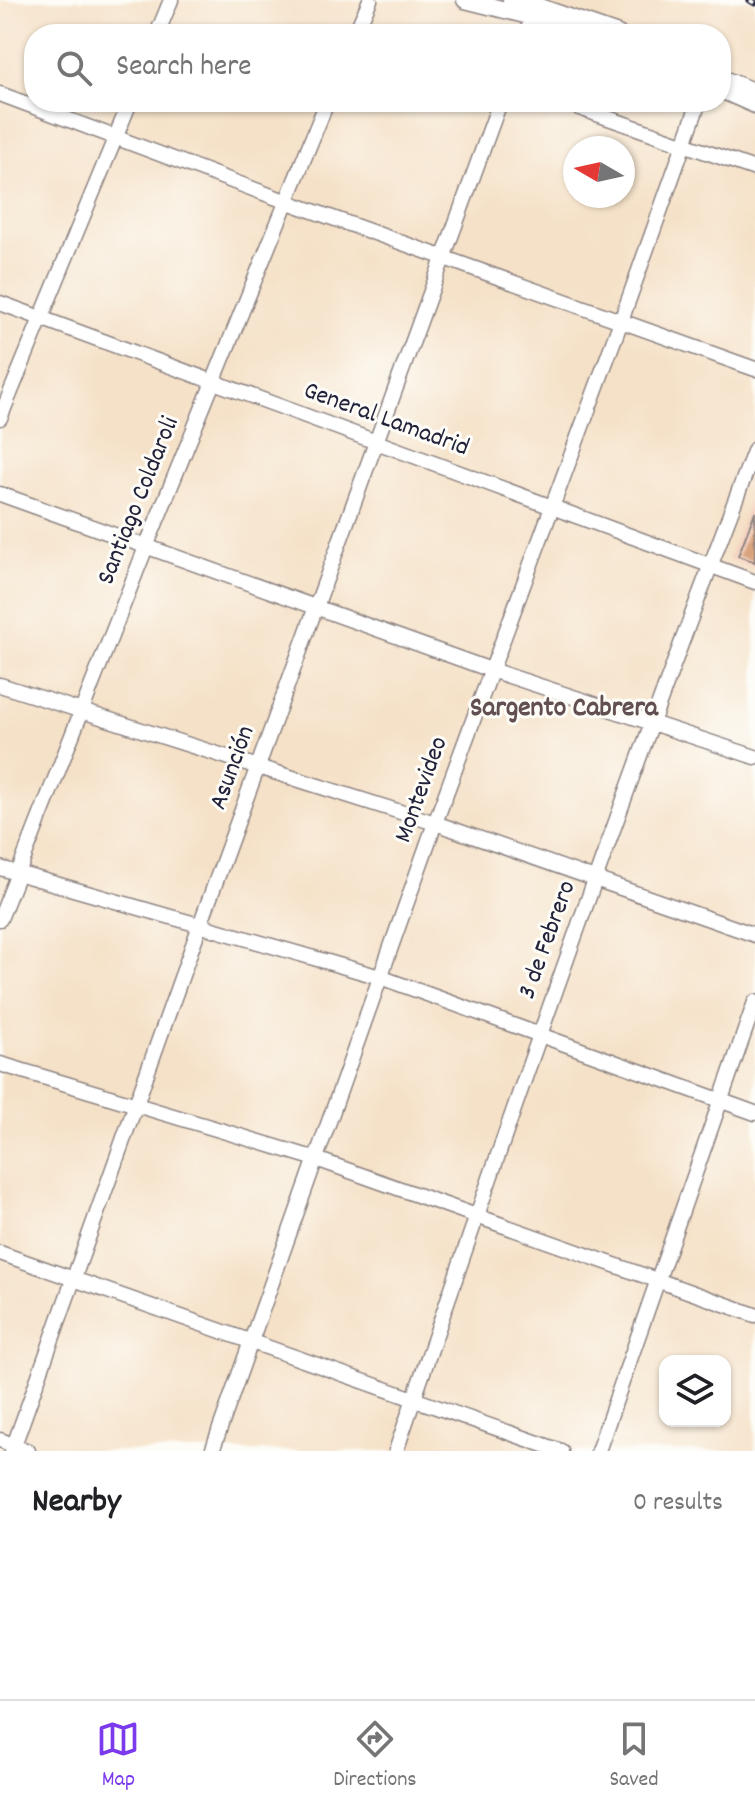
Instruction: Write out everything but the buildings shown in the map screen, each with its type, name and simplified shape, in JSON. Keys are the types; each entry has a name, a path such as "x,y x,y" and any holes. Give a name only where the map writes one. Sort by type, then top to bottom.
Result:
{"main road":[{"path":"465,0 535,11 582,24"},
{"path":"511,0 561,24"},
{"path":"731,82 755,92"},
{"path":"731,94 755,105"}],"street":[{"path":"161,24 171,0"},
{"path":"359,24 370,0"},
{"path":"530,24 535,11"},
{"path":"0,94 24,103"},
{"path":"49,112 285,201 755,369"},
{"path":"0,418 126,112"},
{"name":"Santiago Coldaroli","path":"0,919 146,547 323,112"},
{"name":"Asunción","path":"8,1446 74,1279 496,112"},
{"path":"592,112 755,169"},
{"name":"Montevideo","path":"212,1451 435,823 695,112"},
{"name":"General Lamadrid","path":"0,303 755,582"},
{"name":"3 de Febrero","path":"396,1451 540,1033 755,449"},
{"path":"0,494 491,670 755,757"},
{"path":"0,685 435,823 755,935"},
{"path":"0,868 380,977 755,1113"},
{"path":"598,1451 755,1002"},
{"path":"0,1064 316,1159 478,1214 755,1315"},
{"path":"0,1253 561,1451"},
{"path":"8,1446 28,1451"}],"shaded area":[{"path":"755,487 755,569 728,559"}],"railway":[{"path":"750,0 755,3"}],"district":[{"name":"Sargento Cabrera","path":"564,710"}]}
